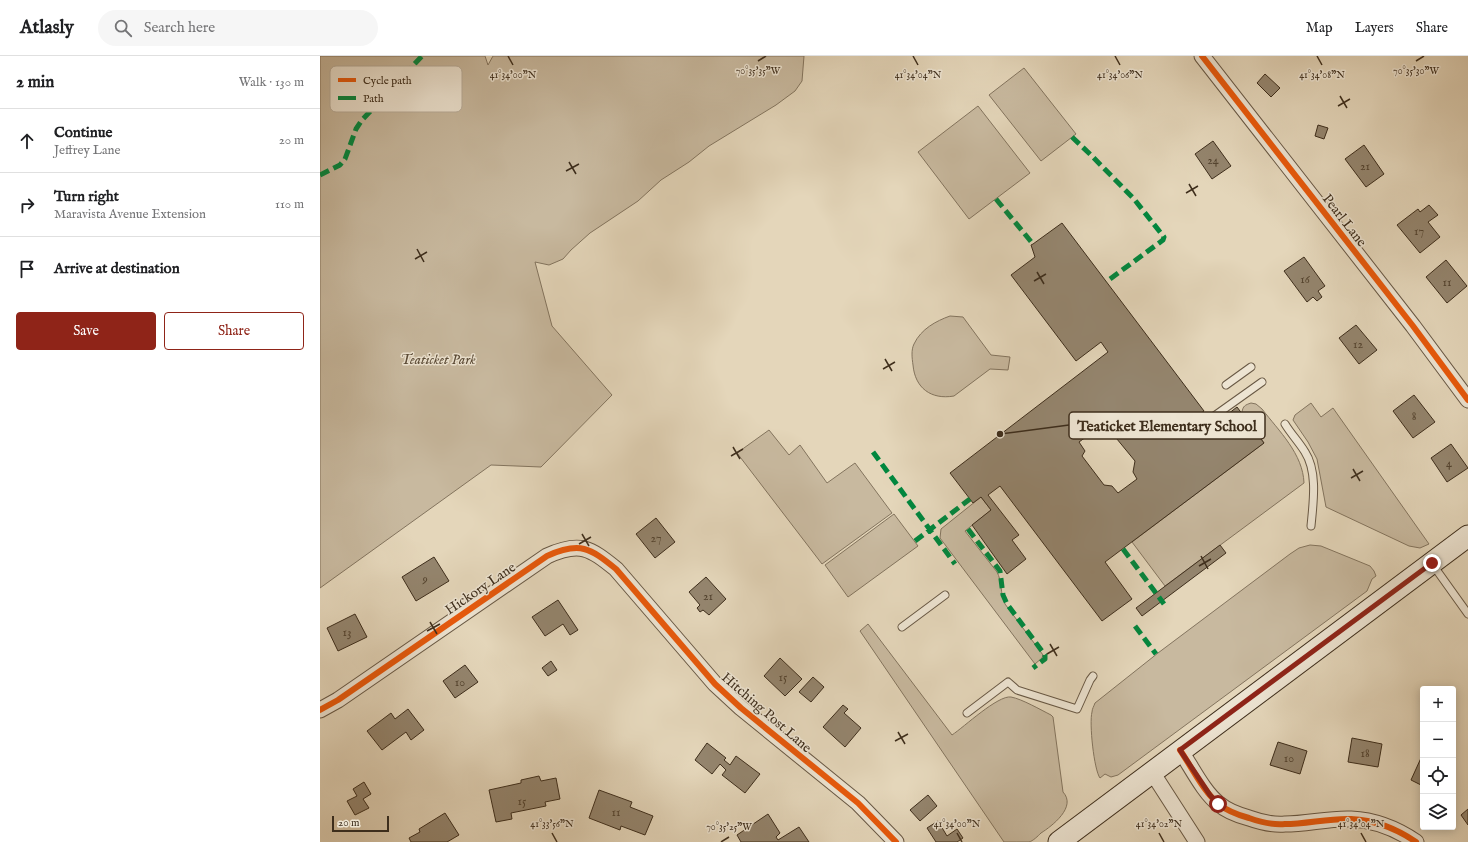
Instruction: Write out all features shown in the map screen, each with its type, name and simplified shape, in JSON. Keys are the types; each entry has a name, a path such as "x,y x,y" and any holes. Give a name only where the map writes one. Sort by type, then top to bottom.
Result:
{"main road":[{"path":"1059,842 1468,536"}],"street":[{"name":"Pearl Lane","path":"1202,56 1413,326 1468,400"},
{"name":"Hickory Lane","path":"320,710 338,700 548,556 562,550 577,547"},
{"name":"Hitching Post Lane","path":"577,547 599,555 616,570 715,684 858,803 896,842"},
{"path":"1180,750 1210,795 1218,804 1241,816 1269,823 1283,824 1350,819 1364,820 1384,826 1416,842"},
{"path":"1152,772 1197,842"}],"lane":[{"path":"1226,385 1251,367"},
{"path":"1210,419 1262,382"},
{"path":"1285,424 1306,452 1311,465 1314,494 1311,526"},
{"path":"1432,563 1468,614"},
{"path":"902,627 945,595"},
{"path":"967,713 1008,682 1017,690 1077,709 1093,676"}],"green space":[{"name":"Teaticket Park","path":"320,56 485,56 488,65 493,56 804,56 802,81 795,91 776,105 709,146 689,162 661,180 638,201 590,233 563,259 549,265 535,262 552,326 612,395 541,467 491,465 320,588"},
{"path":"1024,68 1076,134 1041,161 989,95"},
{"path":"978,106 1030,173 969,219 918,152"},
{"path":"950,316 963,317 991,355 1010,357 1008,370 990,369 954,396 946,397 931,394 921,386 914,373 912,349 917,339 925,330 939,320"},
{"path":"1311,403 1321,417 1333,408 1429,544 1420,548 1409,546 1326,507 1317,459 1308,442 1293,420 1295,415"},
{"path":"1247,404 1256,404 1262,409 1289,443 1303,472 1304,483 1165,586 1132,542 1264,443 1242,412 1243,408"},
{"path":"769,430 789,455 800,445 827,483 855,463 892,513 822,564 737,453"},
{"path":"981,497 991,510 965,531 997,572 1000,579 1002,596 1005,604 1043,655 1042,658 1035,664 940,538 941,529"},
{"path":"894,514 918,546 848,597 825,565"},
{"path":"1310,545 1321,546 1370,566 1376,576 1372,579 1367,591 1118,775 1111,777 1105,774 1100,778 1094,757 1092,736 1091,718 1095,703 1158,653 1290,554 1299,548"},
{"path":"868,624 952,735 981,712 1005,698 1011,697 1020,700 1053,717 1063,792 1067,798 1067,804 1061,816 1051,826 1029,842 1004,842 860,631"}],"building":[{"path":"1265,74 1280,88 1271,97 1257,83"},
{"path":"1318,125 1328,128 1324,139 1315,136"},
{"path":"1213,141 1231,166 1212,179 1195,154"},
{"path":"1364,145 1384,174 1366,187 1345,159"},
{"path":"1429,205 1438,215 1428,222 1440,237 1420,253 1397,225 1418,209 1420,212"},
{"path":"1062,223 1204,411 1200,414 1210,428 1237,407 1264,443 1105,562 1132,599 1102,621 1000,486 988,495 1019,535 1012,540 1026,559 1007,574 972,525 991,510 981,497 973,503 950,473 1108,352 1101,342 1076,361 1011,275 1035,257 1031,245","holes":["1100,427 1105,433 1112,433 1135,461 1133,472 1137,479 1118,493 1112,486 1104,485 1082,456 1085,451 1079,442"]},
{"path":"1304,257 1325,286 1318,291 1322,297 1317,301 1313,297 1307,302 1284,271"},
{"path":"1446,260 1467,286 1447,303 1426,277"},
{"path":"1356,325 1377,350 1359,364 1339,338"},
{"path":"1414,395 1435,422 1413,438 1393,411"},
{"path":"1451,444 1468,468 1447,482 1431,458"},
{"path":"656,518 675,542 655,558 636,534"},
{"path":"1220,545 1226,553 1142,616 1136,608"},
{"path":"434,557 449,581 416,601 402,577"},
{"path":"706,577 726,599 709,615 703,610 700,612 697,608 700,605 689,592"},
{"path":"558,600 578,630 570,635 563,624 545,636 532,617"},
{"path":"355,614 367,637 338,651 327,628"},
{"path":"780,658 802,679 785,696 764,676"},
{"path":"551,661 557,670 548,676 542,668"},
{"path":"465,665 478,682 455,698 443,681"},
{"path":"813,677 824,687 811,702 799,692"},
{"path":"843,705 848,709 844,713 861,728 845,747 823,727"},
{"path":"408,709 424,730 411,740 406,732 382,750 367,731 391,713 395,719"},
{"path":"1352,738 1382,744 1378,767 1348,762"},
{"path":"1278,742 1307,751 1300,774 1270,765"},
{"path":"707,743 726,758 724,760 730,765 736,756 760,774 745,793 722,775 726,770 720,764 712,774 695,760"},
{"path":"1420,760 1420,784 1411,780"},
{"path":"539,776 541,781 556,778 560,799 545,802 546,806 511,813 512,819 496,822 489,790 521,783 521,780"},
{"path":"364,782 371,794 363,799 369,808 355,815 347,801 357,796 353,789"},
{"path":"599,790 632,802 630,807 653,816 645,835 621,826 620,830 589,818"},
{"path":"928,795 937,806 920,821 910,810"},
{"path":"1468,809 1468,825 1461,815"},
{"path":"445,813 459,835 447,842 411,842 409,838 420,832 419,829"},
{"path":"768,814 780,833 776,837 778,840 799,827 809,842 741,842 737,835"},
{"path":"938,821 947,836 957,829 963,838 957,842 936,842 927,828"}],"marked path":[{"path":"413,66 422,56"},
{"path":"320,175 340,165 345,159 356,129 370,112"},
{"path":"1072,137 1134,199 1164,237 1163,240 1106,282"},
{"path":"996,199 1033,244"},
{"path":"873,452 955,564"},
{"path":"915,541 970,499"},
{"path":"968,529 1000,571 1003,595 1007,604 1045,655 1045,659 1033,668"},
{"path":"1123,549 1164,604"},
{"path":"1135,626 1156,654"}],"cycle path":[{"path":"1202,56 1413,326 1468,400"},
{"path":"320,710 338,700 547,556 558,551 568,549 584,549 599,556 616,569 715,684 741,708 858,803 896,842"},
{"path":"1180,750 1208,793 1213,799 1229,811 1262,822 1276,824 1293,824 1343,819 1368,821 1385,826 1416,842"}],"place":[{"name":"Teaticket Elementary School","path":"1000,434"}],"route":[{"path":"1218,804 1210,795 1180,750 1432,563"}]}
